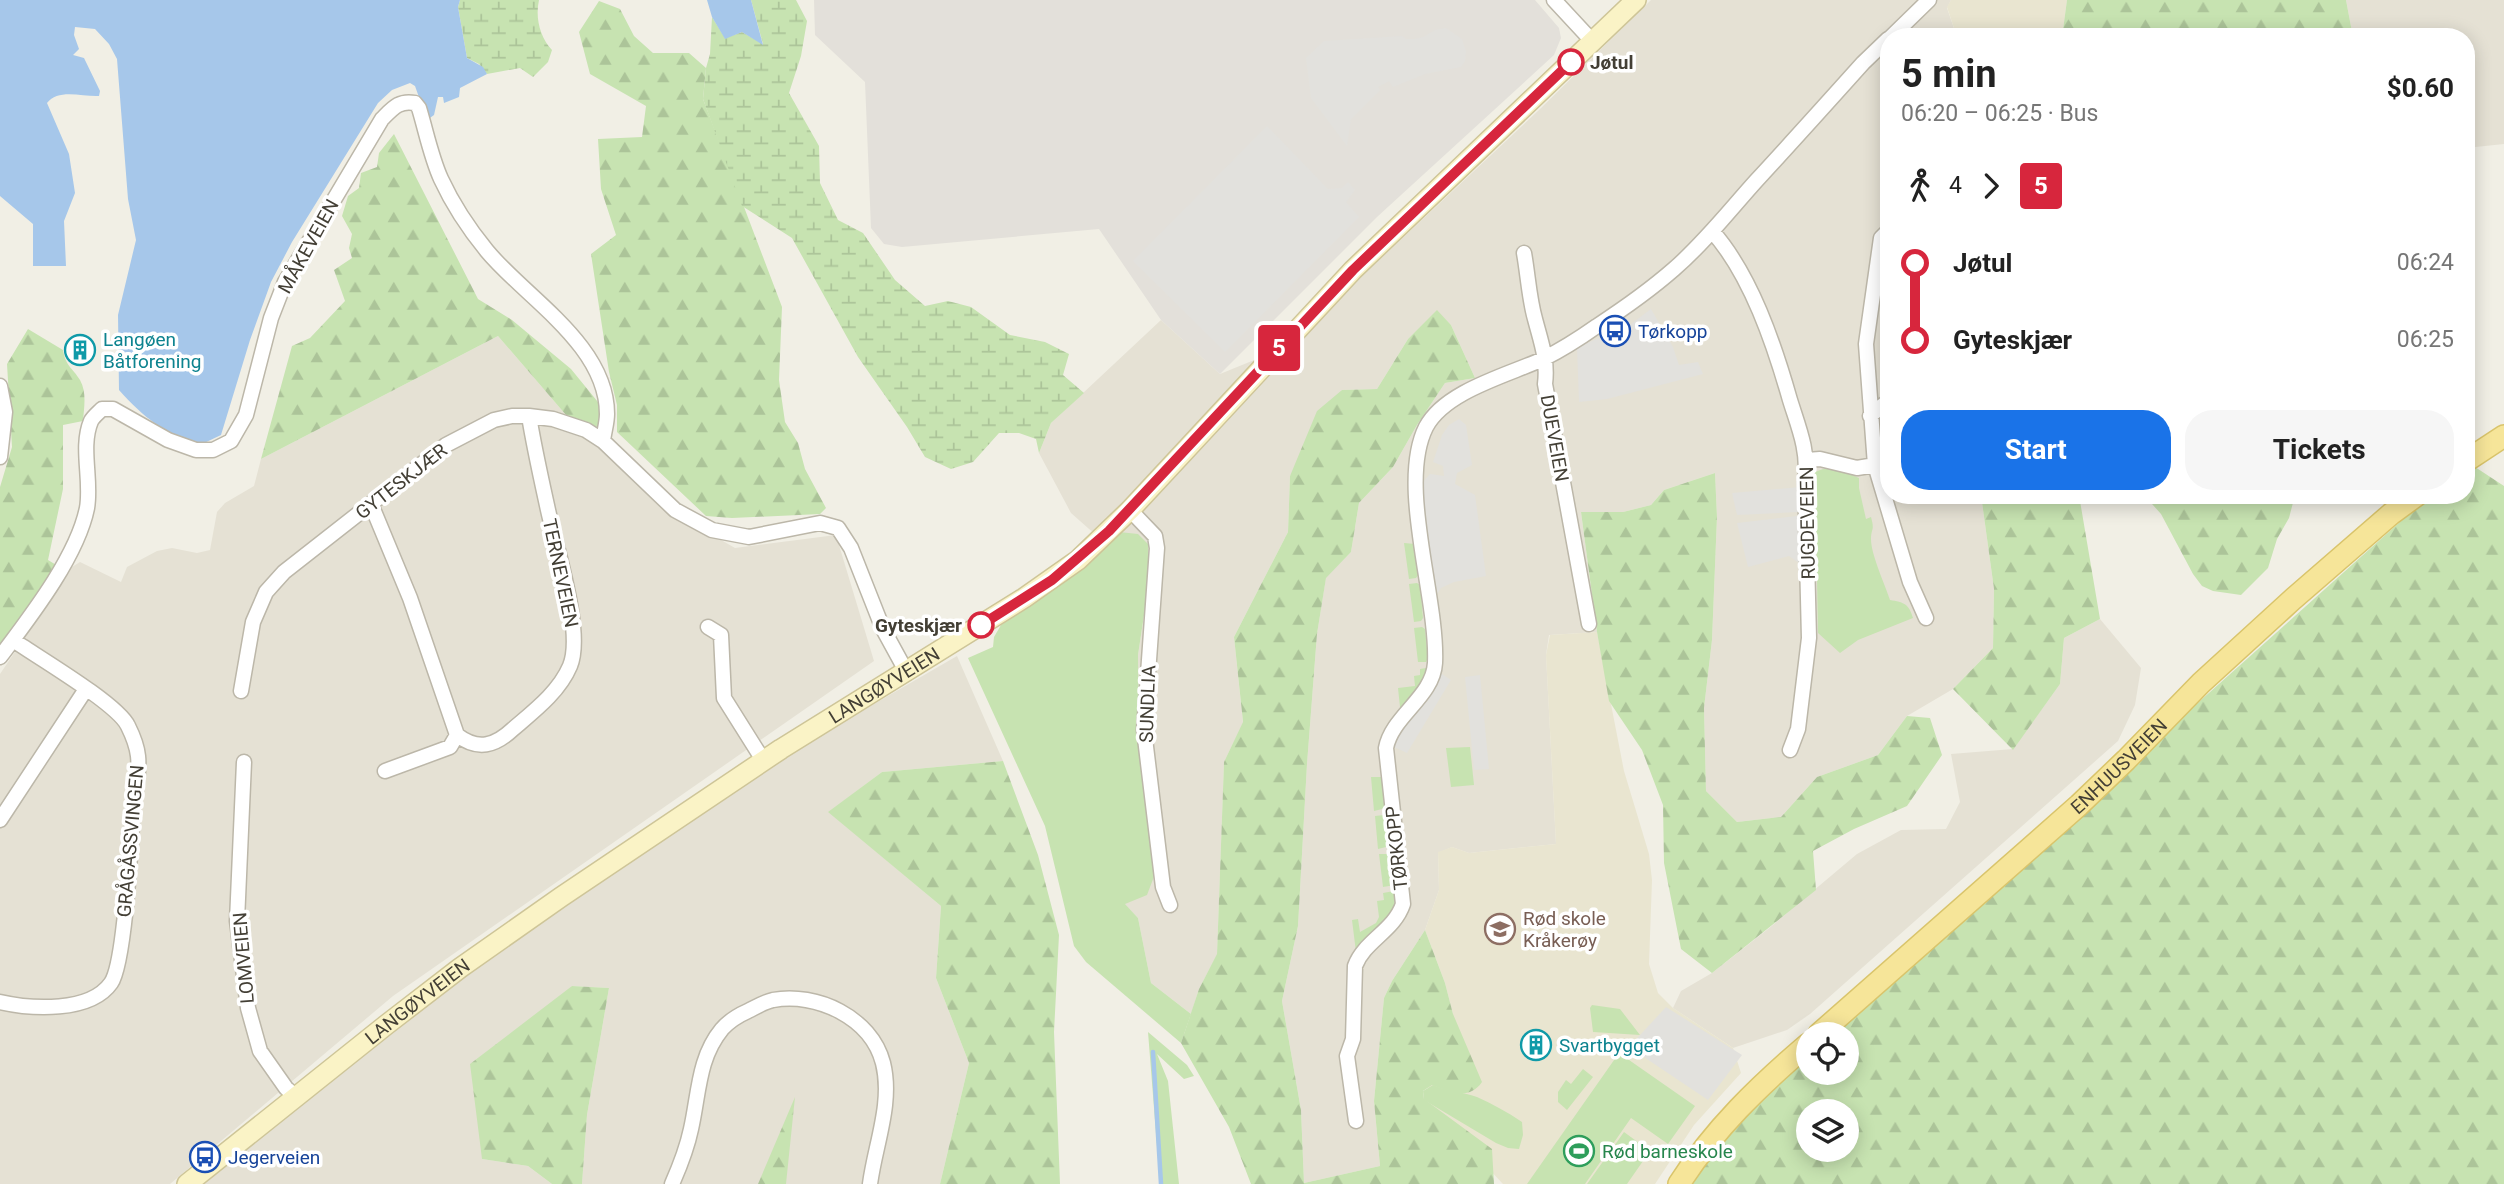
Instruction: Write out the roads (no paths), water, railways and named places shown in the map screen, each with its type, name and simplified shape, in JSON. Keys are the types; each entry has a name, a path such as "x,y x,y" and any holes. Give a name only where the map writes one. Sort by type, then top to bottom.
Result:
{"main road":[{"name":"LANGØYVEIEN","path":"187,1184 460,968 763,760 1052,580 1078,560 1130,510 1353,270 1636,0"},
{"path":"2475,455 2504,436"},
{"name":"ENHUUSVEIEN","path":"1833,1022 2078,805 2292,599 2405,504"},
{"path":"1679,1184 1698,1155 1742,1103 1796,1055"}],"street":[{"path":"1554,0 1593,42"},
{"name":"TØRKOPP","path":"1900,28 1929,0"},
{"name":"TØRKOPP","path":"1356,1121 1347,1056 1353,1038 1354,966 1358,956 1392,925 1403,904 1386,748 1391,732 1431,679 1435,664 1434,630 1417,494 1420,441 1428,424 1441,409 1465,393 1545,358 1624,307 1674,269 1880,47"},
{"name":"MÅKEVEIEN","path":"0,657 67,558 78,535 87,507 87,438 91,419 102,409 113,409 168,440 196,450 213,450 231,441 246,415 271,318 289,274 382,119 396,105 405,101 415,103 419,108 440,177 455,206 481,243 570,331 586,355 600,382 605,400 607,416 603,441"},
{"name":"RUGDEVEIEN","path":"1712,231 1726,247 1770,335 1807,460 1805,503 1810,638 1798,729 1790,750"},
{"path":"1880,245 1866,344 1870,416 1875,465 1880,482"},
{"name":"DUEVEIEN","path":"1524,253 1535,319 1547,367 1545,384 1589,624"},
{"path":"0,386 5,412 0,457"},
{"path":"1870,416 1880,408"},
{"name":"GYTESKJÆR","path":"241,691 253,622 266,592 284,572 446,445 494,420 529,416 570,423 603,441 675,510 712,530 749,537 820,523 838,528 845,535 883,629 906,671"},
{"name":"TERNEVEIEN","path":"457,735 468,743 481,746 505,737 544,702 563,679 573,656 572,620 529,416"},
{"path":"1807,460 1820,459 1857,468 1875,465"},
{"path":"371,504 410,598 457,735 450,747 385,771"},
{"path":"1887,504 1910,582 1926,618"},
{"name":"SUNDLIA","path":"1130,510 1155,536 1157,548 1144,730 1163,887 1170,905"},
{"path":"708,627 720,635 724,698 763,760"},
{"name":"GRÅGÅSSVINGEN","path":"0,1002 44,1007 75,1003 101,992 112,982 122,938 138,756 127,723 113,708 13,640"},
{"path":"0,821 86,689"},
{"name":"LOMVEIEN","path":"244,762 237,920 250,1022 260,1051 286,1088 296,1097"},
{"path":"672,1184 685,1156 702,1066 709,1047 724,1026 739,1015 770,1001 794,998 826,1004 847,1016 873,1042 883,1063 883,1120 870,1184"}],"water":[{"path":"0,0 460,0 458,7 467,58 483,67 487,74 460,88 459,97 444,103 443,97 438,97 434,115 427,120 415,86 410,83 392,90 378,103 292,242 271,282 221,435 200,445 176,436 156,424 119,390 118,315 136,240 128,199 117,59 109,44 95,29 75,27 74,35 79,49 73,55 84,58 100,91 99,96 64,94 47,103 69,154 75,193 64,221 66,266 33,266 33,224 0,196"},
{"path":"707,0 751,0 763,45 742,32 725,39 712,17"}],"waterway":[{"path":"1153,1052 1161,1184"}],"place":[{"name":"Jøtul","path":"1571,62"},
{"name":"Tørkopp","path":"1615,331"},
{"name":"Langøen Båtforening","path":"80,350"},
{"name":"Gyteskjær","path":"981,625"},
{"name":"Rød skole Kråkerøy","path":"1500,929"},
{"name":"Svartbygget","path":"1536,1045"},
{"name":"Rød barneskole","path":"1579,1151"},
{"name":"Jegerveien","path":"205,1157"}]}
